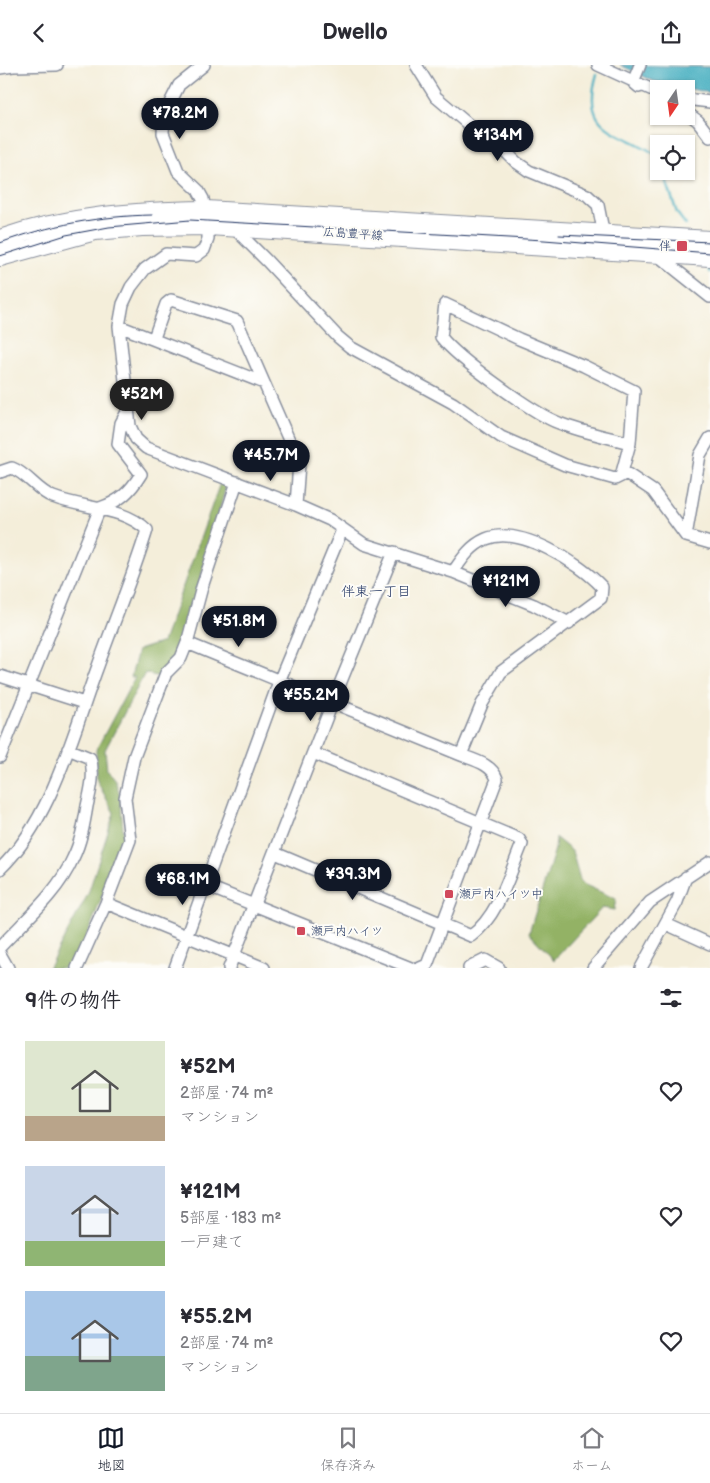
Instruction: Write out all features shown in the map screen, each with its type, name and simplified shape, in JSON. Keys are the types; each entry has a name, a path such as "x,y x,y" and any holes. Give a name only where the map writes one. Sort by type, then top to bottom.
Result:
{"main road":[{"name":"広島豊平線","path":"0,239 20,232 93,217 143,211 207,218 710,240"},
{"name":"広島豊平線","path":"0,257 95,231 207,218 234,228 710,257"}],"street":[{"path":"0,68 58,65"},
{"path":"204,65 180,85 164,115 163,133 178,171 198,190 207,218 208,239 204,250 196,256 166,254 145,269 131,287 123,304 119,325 130,426 136,439 146,448 296,505 330,520 342,531 364,544 453,572 534,605 570,623"},
{"path":"416,65 436,97 475,130 497,143 516,162 529,171 587,195 598,205 604,235"},
{"path":"598,65 650,88"},
{"path":"634,80 640,65"},
{"path":"634,80 644,93 650,96"},
{"path":"695,100 710,102"},
{"path":"695,119 710,137"},
{"path":"234,228 338,337 363,355 453,403 501,437 565,465 615,479 621,476 630,443 634,391 584,365 519,339 445,304 441,337 446,344 488,377 536,411 557,423 630,443"},
{"path":"654,253 710,297"},
{"path":"154,338 166,305 171,299 237,321 298,463 296,505"},
{"path":"119,325 264,383"},
{"path":"0,757 100,508 117,502 132,489 142,473 118,444 121,423 128,408"},
{"path":"686,536 700,455 710,438"},
{"path":"0,472 1,470 12,468 19,471 33,485 52,497 100,508 142,523 147,530 68,749 41,812 24,842 0,869"},
{"path":"623,471 653,491 686,536 710,543"},
{"path":"77,968 106,903 130,840 124,798 134,757 166,673 180,657 187,643 202,587 237,482"},
{"path":"175,968 280,679 342,531"},
{"path":"453,572 469,549 485,540 500,535 522,539 555,552 593,577 602,587 601,598 502,672 482,704 461,755"},
{"path":"229,968 333,701 394,552"},
{"path":"187,643 280,679 461,755 488,767 497,779 427,965 420,968"},
{"path":"0,676 84,703"},
{"path":"0,947 60,881 73,859 78,845 92,783 93,764 90,758 68,749"},
{"path":"275,853 471,936 478,931 497,903 522,845 519,839 313,753"},
{"path":"593,968 650,903 686,877 710,863"},
{"path":"641,968 666,924 686,877"},
{"path":"204,885 411,968"},
{"path":"106,903 264,968"},
{"path":"666,924 710,944"},
{"path":"0,954 8,968"},
{"path":"469,968 485,960 499,968"}],"green space":[{"path":"220,483 226,487 180,652 159,677 145,673 105,750 107,770 115,780 120,795 124,840 90,928 71,968 48,968 88,894 114,813 97,781 96,750 135,677 131,677 138,650 163,642"},
{"path":"556,838 572,851 581,883 616,899 614,910 602,908 554,960 529,933 555,849"}],"water":[{"path":"620,65 710,67 710,93 695,90 695,80 651,80"}],"waterway":[{"path":"597,74 593,94 594,109 599,120 618,135 650,151"},
{"path":"666,180 677,213 686,225"},
{"path":"706,264 710,272"}],"tram line":[{"path":"0,243 56,226 113,217 152,215"},
{"path":"0,256 66,235 109,227 190,220 544,240 710,253"},
{"path":"559,235 710,242"}],"place":[{"name":"伴","path":"682,246"},
{"name":"瀬戸内ハイツ中","path":"449,894"},
{"name":"瀬戸内ハイツ","path":"301,931"}],"district":[{"name":"伴東一丁目","path":"376,591"}]}
